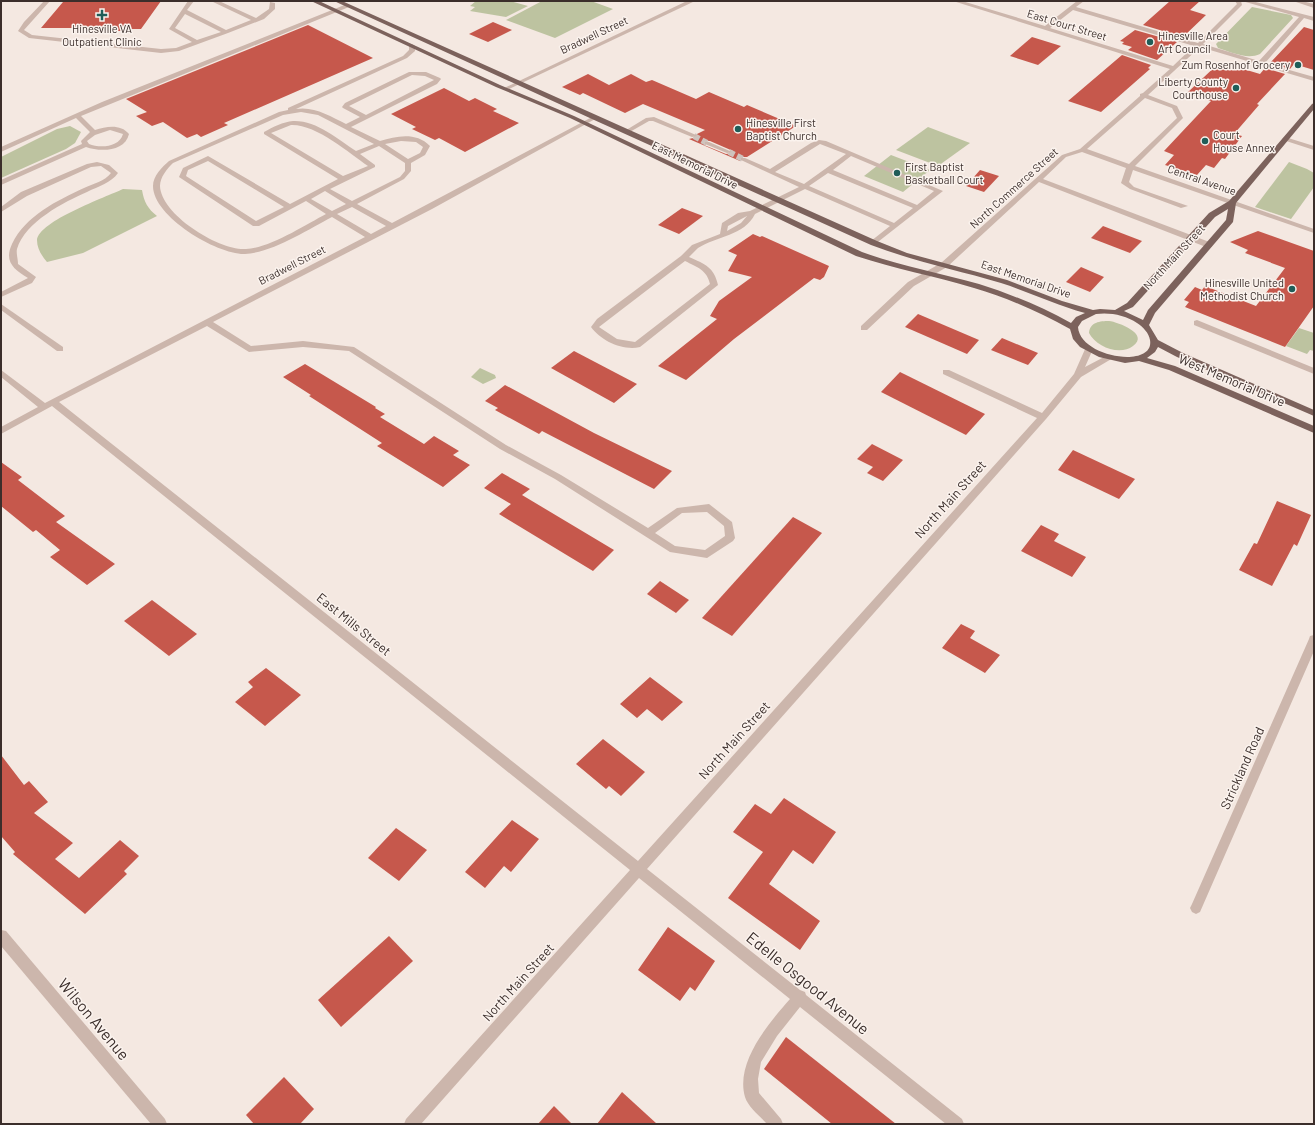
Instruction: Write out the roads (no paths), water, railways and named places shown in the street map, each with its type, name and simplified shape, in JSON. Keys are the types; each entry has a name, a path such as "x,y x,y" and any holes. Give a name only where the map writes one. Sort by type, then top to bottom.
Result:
{"main road":[{"name":"East Memorial Drive","path":"314,1 505,89 572,117 583,124 625,142 760,208 859,254 892,266 977,286 1050,314 1074,328"},
{"name":"East Memorial Drive","path":"337,1 874,243 904,255 1004,282 1059,304 1091,312"},
{"name":"North Main Street","path":"1117,312 1130,305 1212,215 1232,202 1313,107"},
{"name":"North Main Street","path":"1145,325 1151,312 1230,220 1232,202"},
{"path":"1091,312 1117,312 1131,316 1151,331 1155,342 1153,349 1149,353 1138,358 1121,360 1109,358 1089,349 1077,338 1074,328 1077,320 1091,312"},
{"name":"West Memorial Drive","path":"1155,342 1180,355 1314,413"},
{"name":"West Memorial Drive","path":"1138,358 1172,368 1314,430"}],"street":[{"path":"47,1 26,23 22,31 31,37 161,51 177,50 262,18 272,9 273,2"},
{"path":"191,1 172,27 172,30 197,43"},
{"path":"214,1 256,20"},
{"name":"Bradwell Street","path":"505,89 692,1"},
{"name":"East Court Street","path":"956,1 1173,68"},
{"path":"1045,28 1081,1"},
{"name":"North Commerce Street","path":"864,328 911,284 944,265 1064,156 1082,150 1142,95 1200,45 1240,4 1238,1"},
{"path":"1245,1 1314,19"},
{"path":"1296,1 1314,6"},
{"path":"1,150 77,115 347,6"},
{"path":"1072,8 1314,79"},
{"path":"184,11 226,32"},
{"path":"1261,63 1303,16"},
{"path":"408,162 408,171 402,178 350,203 270,246 251,252 235,251 203,239 178,219 162,201 156,189 160,174 171,162 405,58 412,51 412,46"},
{"path":"345,127 365,118 435,83 438,79 426,74 411,73 345,106 365,118"},
{"path":"1142,95 1175,107 1180,118 1130,167 1125,181 1127,186 1184,206"},
{"path":"281,113 301,110 320,113 380,144 408,162"},
{"path":"77,115 94,132"},
{"name":"Bradwell Street","path":"1,431 48,404 391,226 594,118"},
{"path":"626,132 648,119 654,119 694,136"},
{"path":"290,207 208,158 185,169 182,177 256,224 307,199 343,179 373,166 314,128 296,122 284,125 266,133 343,179"},
{"path":"1,183 86,145 93,148 104,148 115,145 125,138 126,134 118,129 102,129 87,136 84,141 86,145"},
{"path":"354,154 397,139 410,137 420,140 427,146 423,154 408,162"},
{"path":"1285,139 1314,148"},
{"path":"770,172 819,142 824,142 939,191 874,243"},
{"path":"707,143 729,152"},
{"name":"Central Avenue","path":"1082,150 1314,231"},
{"path":"684,258 704,268 712,275 714,285 637,345 626,346 600,333 595,327 600,321 684,258 694,247 723,233 736,230 750,220 752,213 804,186 850,154"},
{"path":"743,159 895,226"},
{"path":"1,210 24,194 89,165 97,163 104,164 115,173 110,179 44,207 18,229 8,248 10,257 14,264 32,277 28,281 1,295"},
{"path":"828,170 918,208"},
{"path":"1039,180 1192,238 1209,246"},
{"path":"326,189 391,226"},
{"path":"307,199 370,237"},
{"path":"1,306 60,349"},
{"path":"207,322 249,349 303,344 351,349 504,447 558,477 673,549 707,554 730,538 729,525 709,508 680,510 648,533"},
{"path":"1197,323 1314,371"},
{"name":"North Main Street","path":"411,1124 638,868 1043,417 1078,375 1089,349"},
{"name":"North Main Street","path":"1078,375 1109,358"},
{"path":"946,372 1043,417"},
{"name":"East Mills Street","path":"1,373 48,404 638,868"},
{"name":"Strickland Road","path":"1196,908 1314,639"},
{"name":"Edelle Osgood Avenue","path":"638,868 957,1124"},
{"name":"Wilson Avenue","path":"1,936 160,1124"},
{"path":"776,1124 752,1096 751,1079 755,1060 772,1031 800,997"}],"tunnel":[{"path":"694,136 707,143"},
{"path":"729,152 743,159"}],"place":[{"name":"Hinesville VA Outpatient Clinic","path":"102,15"},
{"name":"Hinesville Area Art Council","path":"1150,42"},
{"name":"Zum Rosenhof Grocery","path":"1298,65"},
{"name":"Liberty County Courthouse","path":"1236,88"},
{"name":"Hinesville First Baptist Church","path":"738,129"},
{"name":"Court House Annex","path":"1205,141"},
{"name":"First Baptist Basketball Court","path":"897,173"},
{"name":"Hinesville United Methodist Church","path":"1292,289"}]}
